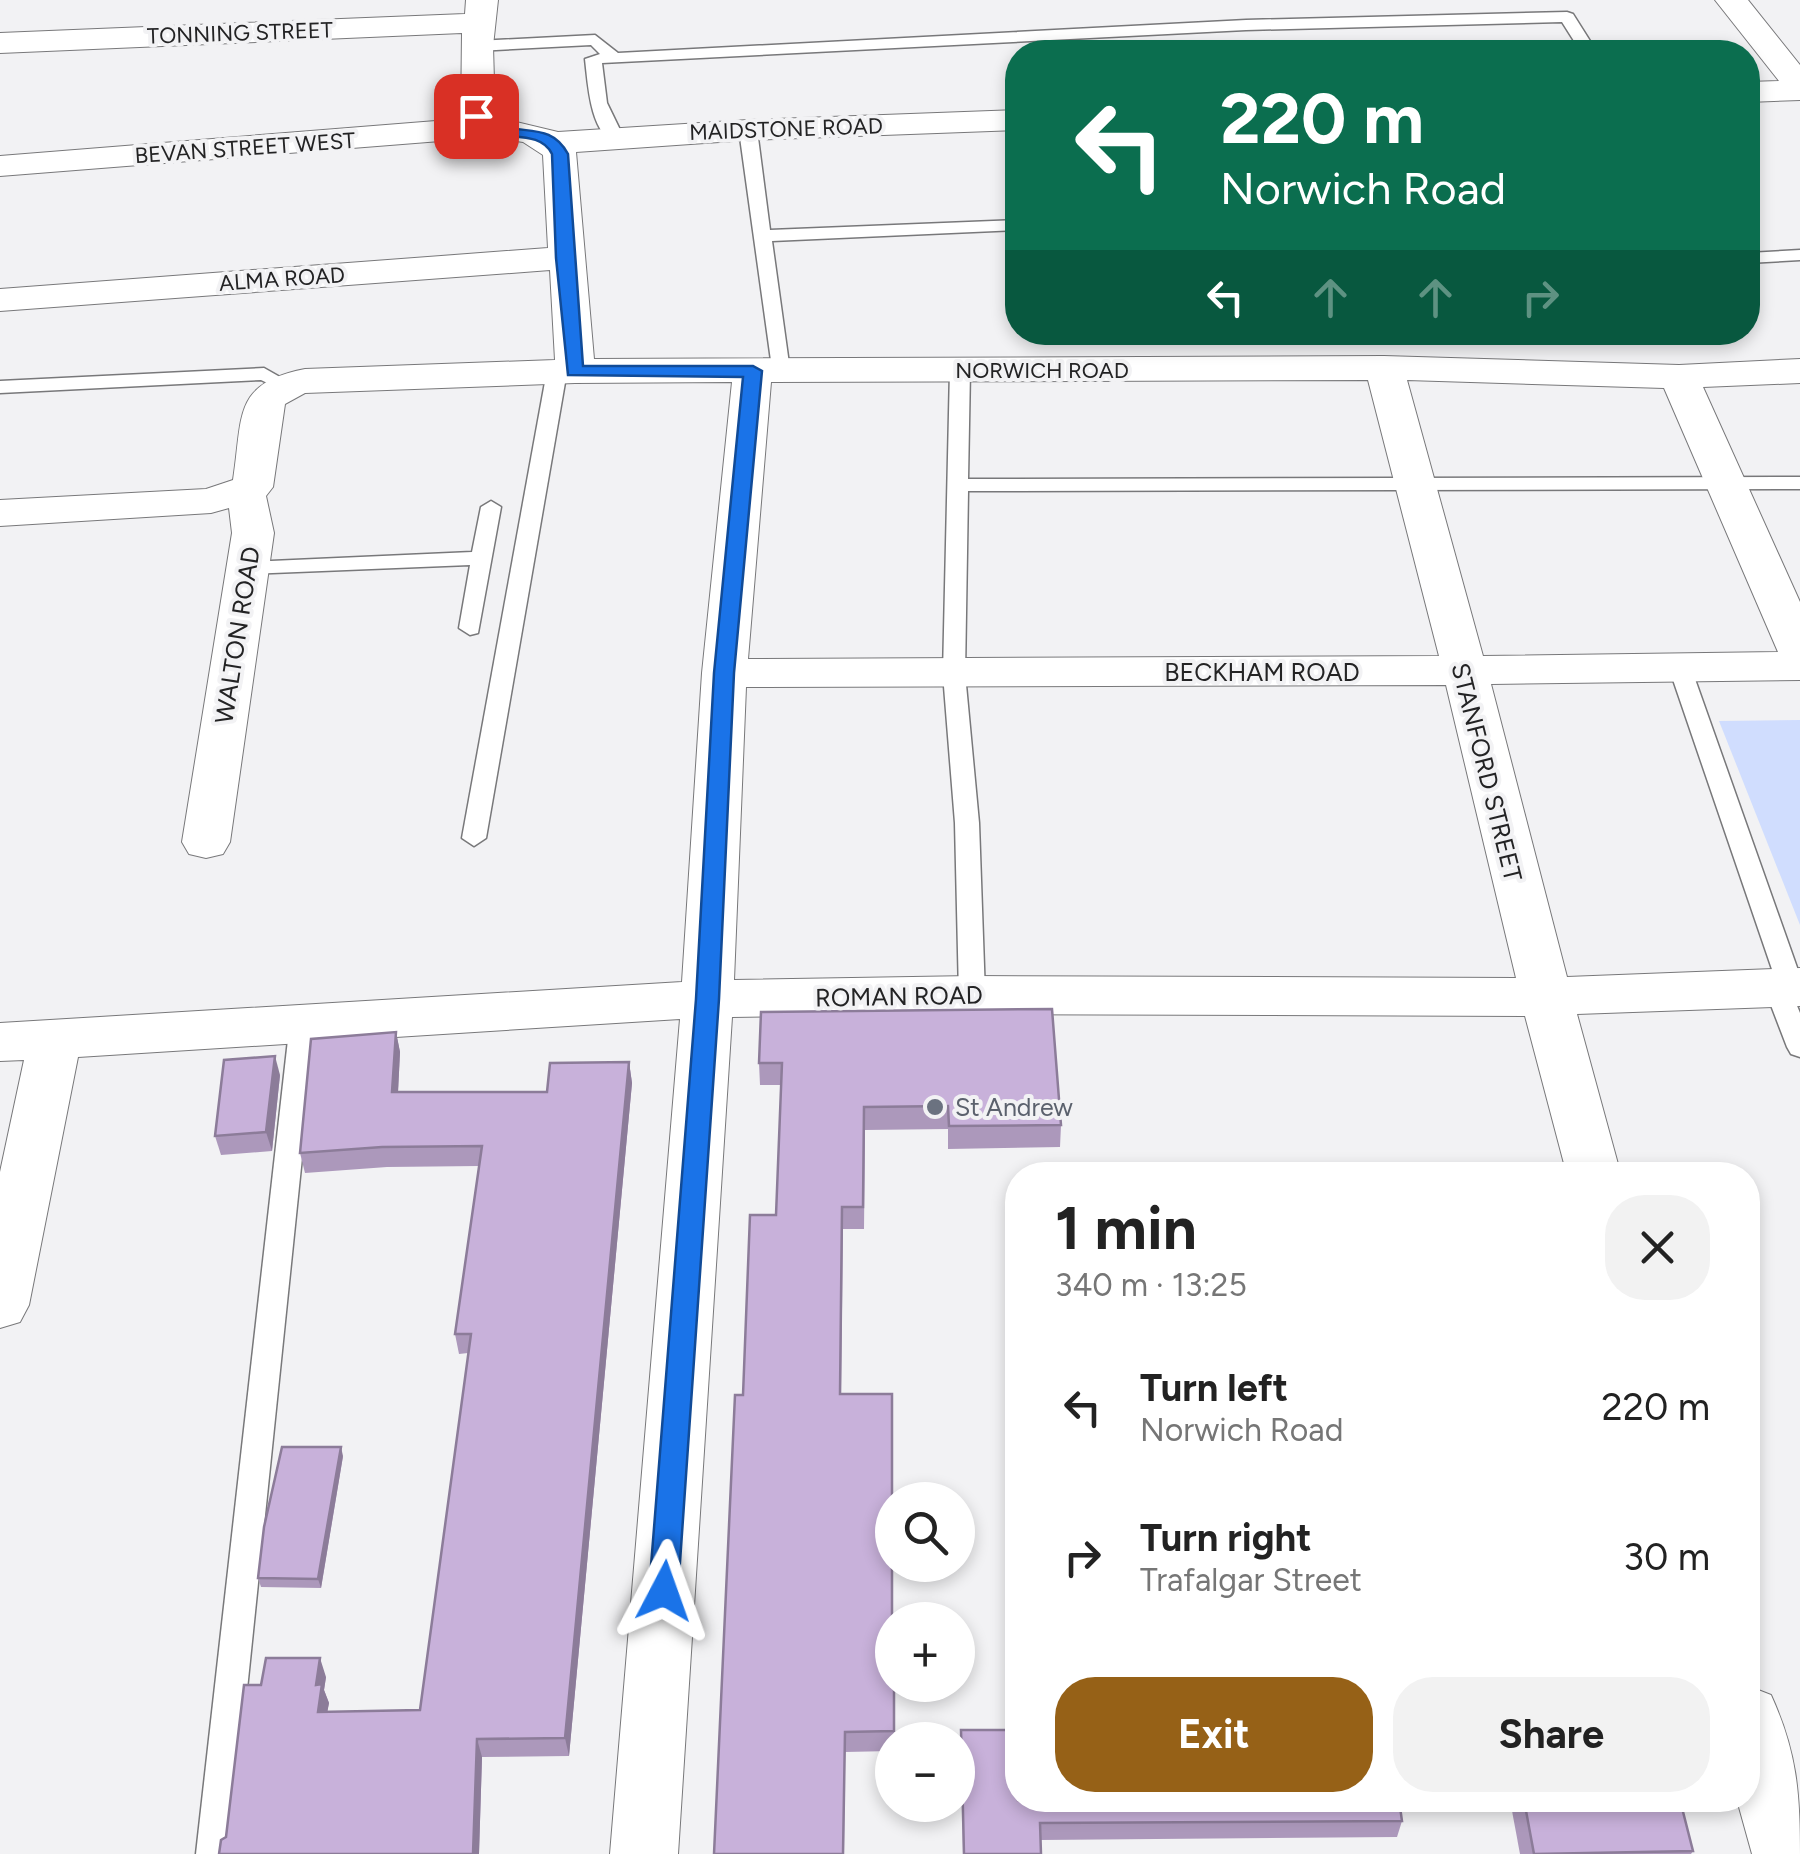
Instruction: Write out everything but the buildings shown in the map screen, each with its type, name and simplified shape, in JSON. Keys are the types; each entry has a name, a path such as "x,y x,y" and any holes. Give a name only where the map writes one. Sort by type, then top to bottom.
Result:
{"street":[{"path":"1730,0 1800,88"},
{"path":"479,23 476,116 489,127"},
{"name":"TONNING STREET","path":"0,43 479,23"},
{"path":"1760,91 1800,88"},
{"name":"MAIDSTONE ROAD","path":"554,143 748,130 1005,120"},
{"name":"BEVAN STREET WEST","path":"0,166 489,127 542,136 554,143"},
{"path":"554,143 560,154 566,371"},
{"name":"ALMA ROAD","path":"0,300 564,258"},
{"path":"1562,345 1578,376"},
{"name":"NORWICH ROAD","path":"284,386 566,371 1384,368 1578,376 1800,371"},
{"name":"STANFORD STREET","path":"1384,368 1418,484 1544,997 1590,1162"},
{"path":"644,1854 707,999 724,673 766,371"},
{"path":"1680,376 1800,651"},
{"path":"0,512 212,501 243,492 252,487 256,478 266,400 284,386"},
{"name":"WALTON ROAD","path":"206,842 253,533 250,506 243,492"},
{"name":"BECKHAM ROAD","path":"724,673 1800,666"},
{"name":"ROMAN ROAD","path":"0,1042 707,999 972,994 1544,997 1789,987"},
{"path":"0,1304 55,1039"},
{"path":"1760,1760 1786,1854"}],"lane":[{"path":"614,138 599,103 593,59 1246,25 1567,17 1581,40"},
{"path":"479,23 595,40 614,58"},
{"path":"748,130 763,236 766,371"},
{"path":"763,236 1005,225"},
{"path":"1760,257 1800,255"},
{"path":"960,370 954,674 966,822 972,994"},
{"path":"474,838 566,371"},
{"path":"0,387 264,374 284,386"},
{"path":"956,486 1800,483"},
{"path":"470,628 492,507"},
{"path":"248,568 482,558"},
{"path":"1679,665 1789,987 1800,1047"},
{"path":"213,1854 303,1022"}],"shaded area":[{"path":"1800,720 1800,925 1719,721"}],"place":[{"name":"St Andrew","path":"935,1107"}],"route":[{"path":"476,116 478,122 498,131 542,136 554,143 560,154 564,258 575,371 753,371 724,673 707,999 664,1591"}]}
